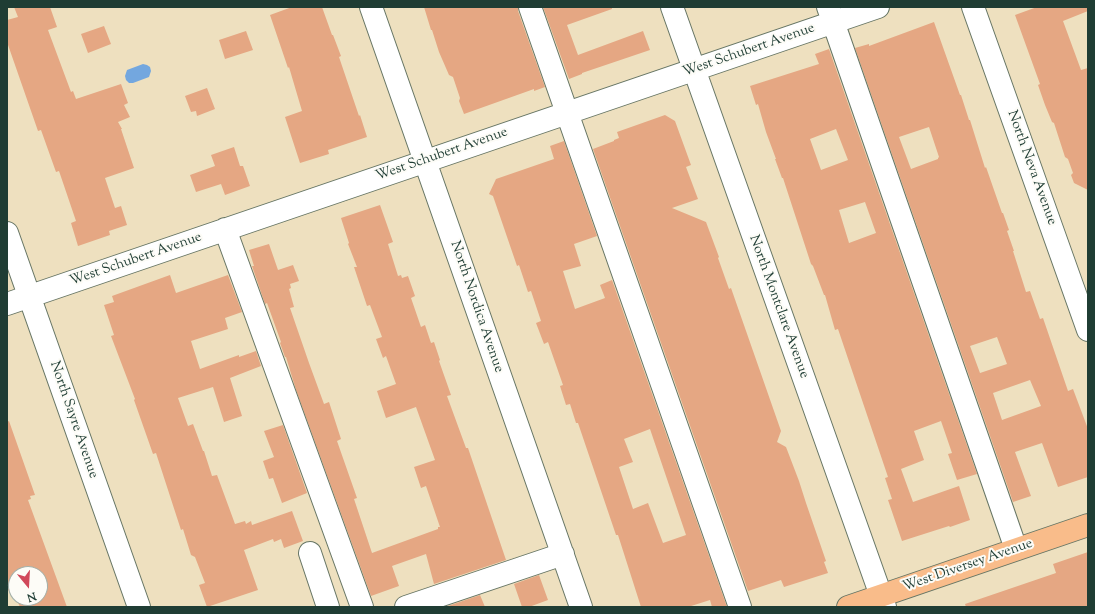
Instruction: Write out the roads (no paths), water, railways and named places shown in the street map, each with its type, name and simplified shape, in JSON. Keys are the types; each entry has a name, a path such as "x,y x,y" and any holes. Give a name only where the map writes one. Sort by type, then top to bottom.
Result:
{"main road":[{"name":"West Diversey Avenue","path":"848,607 883,601 1016,549 1088,525"}],"street":[{"name":"North Nordica Avenue","path":"371,7 581,607"},
{"path":"530,7 740,607"},
{"name":"North Montclare Avenue","path":"672,7 883,601"},
{"name":"West Schubert Avenue","path":"7,304 694,70 830,15 878,7"},
{"name":"North Neva Avenue","path":"973,7 1088,330"},
{"path":"830,15 1016,549"},
{"path":"225,230 362,607"},
{"name":"North Sayre Avenue","path":"7,233 139,607"},
{"path":"310,553 328,607"},
{"path":"406,607 563,554"}],"water":[{"path":"143,64 150,67 151,71 149,77 129,83 125,76 127,70"}]}
